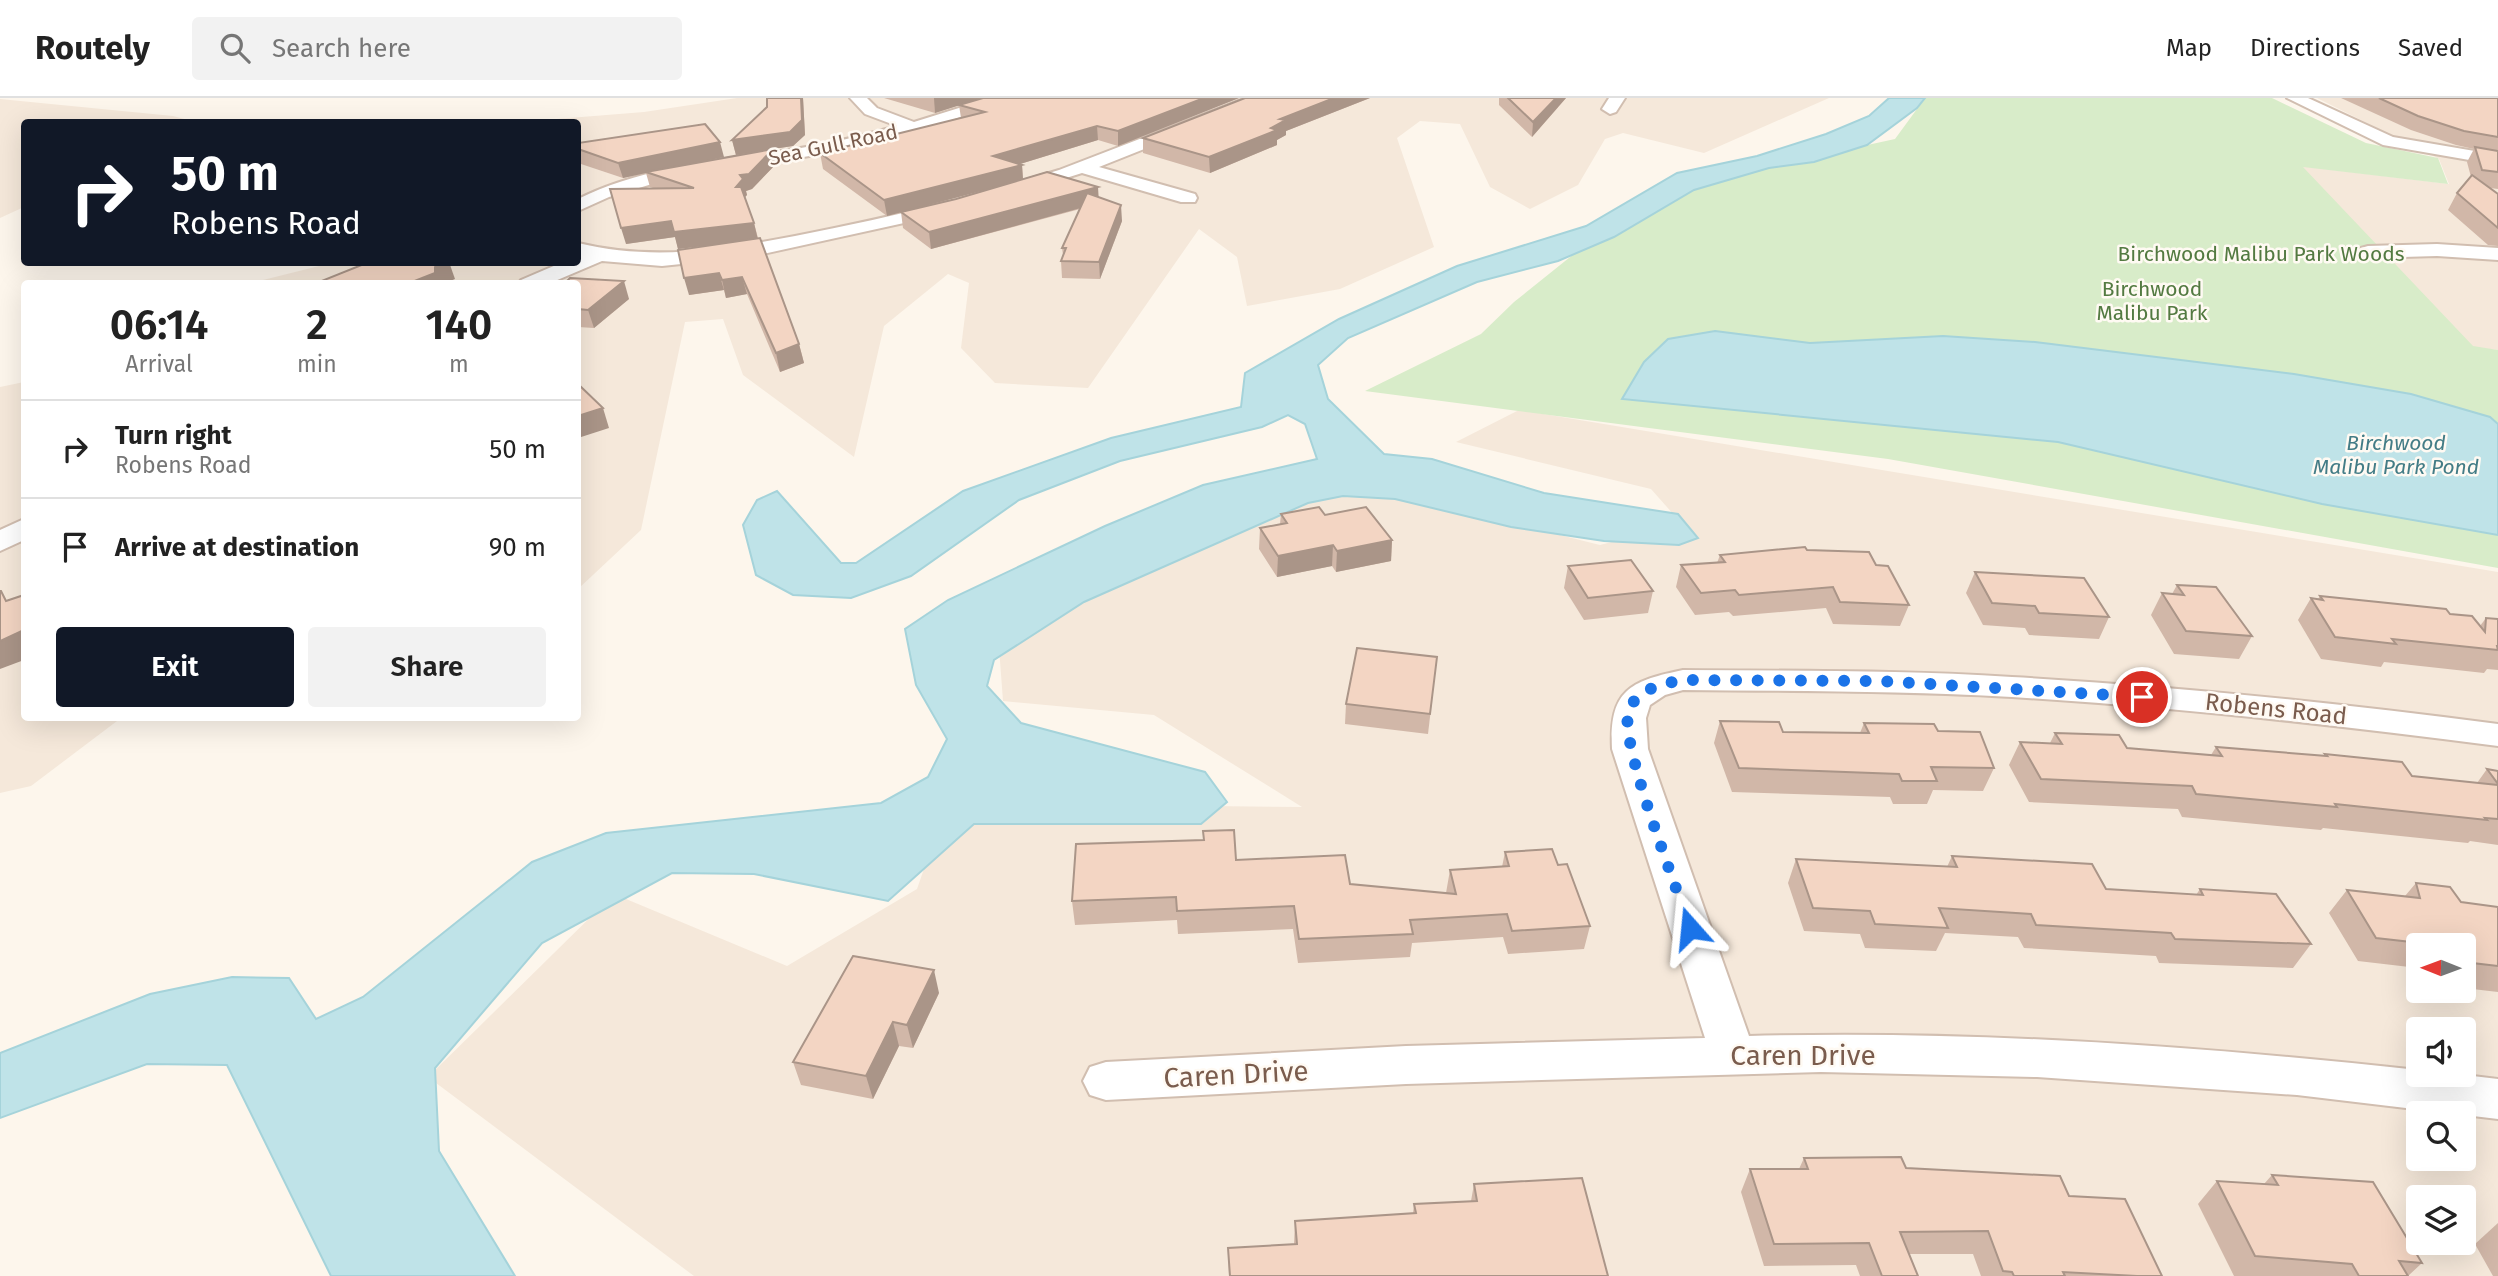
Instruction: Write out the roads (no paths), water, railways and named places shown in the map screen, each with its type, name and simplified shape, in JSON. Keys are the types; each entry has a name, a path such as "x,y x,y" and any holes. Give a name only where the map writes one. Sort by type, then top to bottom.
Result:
{"street":[{"path":"858,98 871,111 914,127"},
{"name":"Sea Gull Road","path":"581,205 626,184 817,150 914,127 1006,98"},
{"path":"1003,192 1083,167 1260,98"},
{"path":"2295,98 2343,122 2400,144 2498,160"},
{"path":"1083,167 1188,198"},
{"path":"587,253 639,260 696,257 774,246 967,203"},
{"path":"2368,251 2437,250 2498,254"},
{"path":"536,280 562,266"},
{"path":"0,542 21,530"},
{"name":"Robens Road","path":"1733,1055 1630,749 1627,718 1630,707 1643,693 1658,685 1683,680 1880,681 2014,687 2219,703 2498,735"},
{"name":"Caren Drive","path":"1106,1081 1406,1066 1821,1054 2037,1058 2297,1076 2498,1099"}],"water":[{"path":"1889,98 1925,98 1917,108 1867,145 1814,162 1769,168 1694,190 1614,237 1558,261 1477,282 1348,338 1318,365 1328,399 1384,454 1432,459 1544,493 1678,514 1698,538 1679,545 1604,541 1511,527 1395,499 1343,496 1308,503 1084,602 994,660 987,686 1021,723 1205,772 1227,802 1201,824 974,824 888,901 754,874 672,873 542,943 435,1068 439,1151 515,1276 331,1276 227,1065 147,1064 0,1118 0,1053 150,994 232,977 289,978 316,1019 363,997 532,862 606,833 881,803 928,777 947,739 916,685 905,629 948,600 1105,526 1203,485 1317,459 1305,424 1288,415 1262,427 1120,461 1019,500 911,576 851,598 793,595 756,575 743,525 757,500 777,491 841,563 856,563 963,491 1111,438 1241,407 1245,373 1339,319 1457,266 1586,226 1677,173 1757,156 1826,134 1869,116"},
{"name":"Birchwood Malibu Park Pond","path":"1715,331 1810,343 1943,336 2035,342 2294,374 2411,394 2490,417 2498,424 2498,535 2322,504 2058,442 1622,399 1644,362 1668,339"}],"park label":[{"name":"Birchwood Malibu Park Woods","path":"2261,254"},
{"name":"Birchwood Malibu Park","path":"2152,301"}]}
